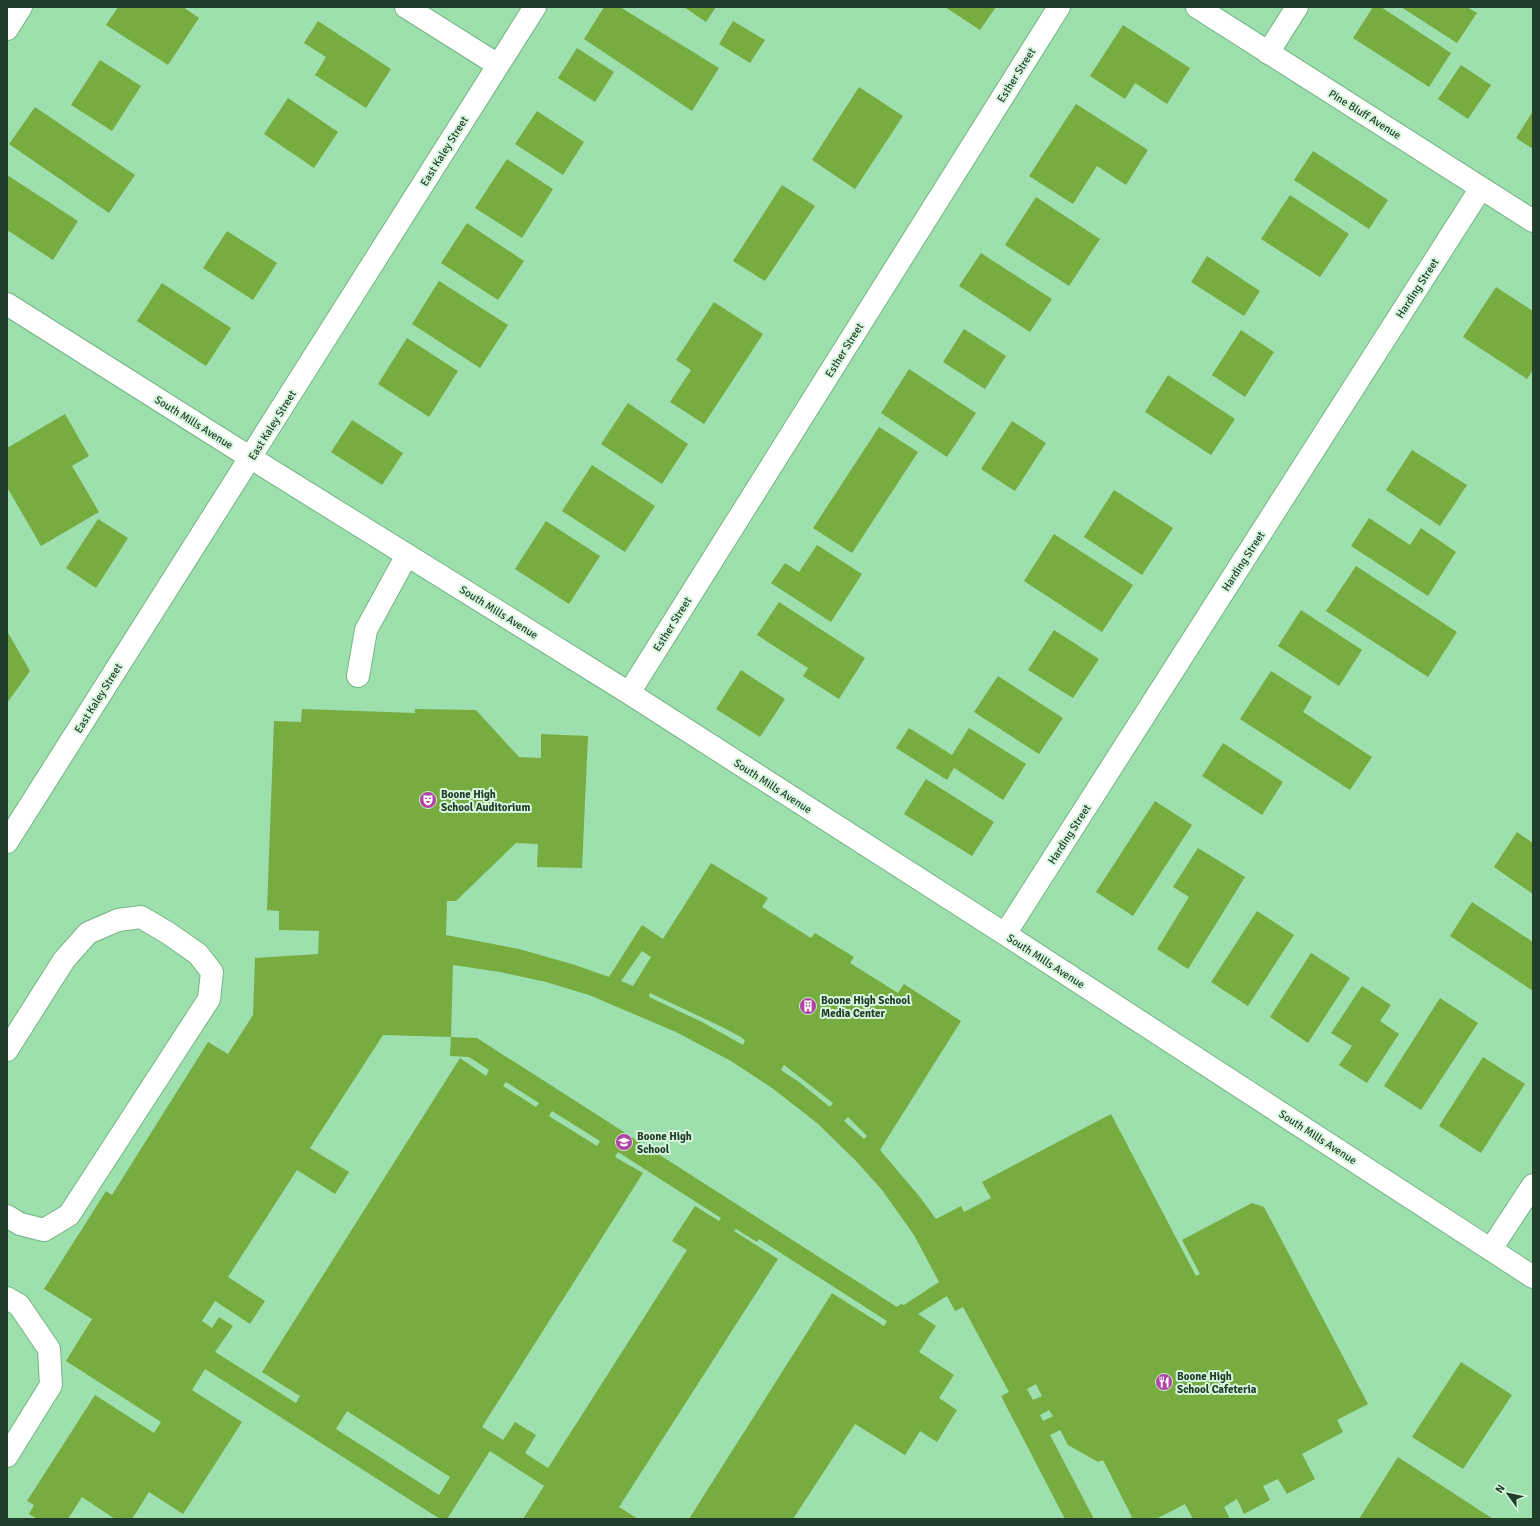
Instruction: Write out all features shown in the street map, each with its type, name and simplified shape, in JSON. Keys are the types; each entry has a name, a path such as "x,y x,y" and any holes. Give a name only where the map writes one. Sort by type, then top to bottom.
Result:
{"street":[{"path":"7,29 21,7"},
{"path":"406,7 498,65"},
{"name":"East Kaley Street","path":"7,842 535,7"},
{"name":"Esther Street","path":"629,693 1059,7"},
{"name":"Pine Bluff Avenue","path":"1197,7 1533,221"},
{"path":"1268,53 1297,7"},
{"name":"Harding Street","path":"1005,934 1481,188"},
{"name":"South Mills Avenue","path":"7,304 629,693 1005,934 1533,1277"},
{"path":"358,676 366,630 407,555"},
{"path":"7,1050 64,960 88,933 118,920 141,917 168,933 198,954 212,972 209,1000 69,1215 44,1230 20,1224 7,1216"},
{"path":"1491,1249 1533,1185"},
{"path":"7,1298 19,1305 49,1349 51,1385 7,1456"}],"building":[{"path":"118,7 183,7 199,18 168,65 106,25"},
{"path":"604,7 620,7 719,68 692,111 584,39"},
{"path":"684,7 716,7 706,22"},
{"path":"945,7 996,7 980,30"},
{"path":"1373,7 1381,7 1451,53 1429,87 1353,38"},
{"path":"1401,7 1467,7 1477,13 1457,43"},
{"path":"318,21 391,69 366,108 315,75 326,57 304,43"},
{"path":"733,21 765,40 750,63 719,44"},
{"path":"1123,25 1190,68 1167,104 1135,83 1125,99 1090,76"},
{"path":"577,48 614,72 595,102 558,78"},
{"path":"100,60 141,86 112,131 71,105"},
{"path":"1461,65 1491,85 1468,119 1438,99"},
{"path":"859,87 903,116 855,189 812,160"},
{"path":"288,98 338,132 314,168 264,134"},
{"path":"1076,104 1148,150 1126,185 1097,166 1073,204 1029,176"},
{"path":"35,107 135,175 109,213 9,144"},
{"path":"537,111 584,142 563,175 515,144"},
{"path":"1533,111 1533,149 1516,138"},
{"path":"1313,151 1388,200 1369,229 1294,180"},
{"path":"507,159 553,189 522,238 475,208"},
{"path":"7,175 78,221 53,260 7,230"},
{"path":"782,185 815,206 765,281 733,261"},
{"path":"1290,195 1349,234 1320,277 1261,239"},
{"path":"1036,197 1100,239 1069,286 1005,245"},
{"path":"467,223 524,261 498,300 441,263"},
{"path":"227,231 277,263 253,300 203,268"},
{"path":"981,253 1052,299 1030,332 959,286"},
{"path":"1207,256 1260,291 1244,316 1191,282"},
{"path":"439,281 508,325 480,368 412,324"},
{"path":"162,283 231,328 206,366 137,321"},
{"path":"1496,287 1533,311 1533,370 1527,379 1463,337"},
{"path":"714,302 763,334 704,424 670,402 691,370 676,360"},
{"path":"964,329 1006,356 985,389 943,362"},
{"path":"1241,330 1274,352 1245,397 1212,375"},
{"path":"407,338 458,371 429,417 378,384"},
{"path":"909,369 976,413 947,457 881,413"},
{"path":"1168,375 1235,419 1211,455 1145,412"},
{"path":"628,403 688,444 662,484 601,444"},
{"path":"65,414 89,456 72,466 99,512 41,546 7,487 7,448"},
{"path":"352,420 403,453 382,485 331,452"},
{"path":"1012,421 1046,443 1015,491 981,469"},
{"path":"879,427 918,452 852,553 813,528"},
{"path":"1412,450 1467,485 1440,526 1386,490"},
{"path":"592,465 655,506 625,552 562,511"},
{"path":"1114,490 1173,528 1142,575 1084,537"},
{"path":"1369,518 1410,545 1421,528 1456,552 1428,596 1351,546"},
{"path":"98,519 128,538 96,588 66,568"},
{"path":"546,521 600,556 569,604 515,569"},
{"path":"1054,534 1133,585 1102,632 1024,581"},
{"path":"817,545 862,574 831,622 771,583 785,563 799,572"},
{"path":"1356,566 1457,632 1428,677 1326,611"},
{"path":"779,602 865,658 839,699 803,676 808,668 757,635"},
{"path":"1301,610 1362,650 1339,686 1278,646"},
{"path":"1054,630 1099,659 1073,698 1028,670"},
{"path":"7,631 30,671 7,703"},
{"path":"741,670 785,699 760,737 716,709"},
{"path":"1271,671 1312,697 1303,712 1372,757 1350,790 1240,719"},
{"path":"998,676 1063,718 1039,754 974,712"},
{"path":"302,709 415,713 415,709 476,710 519,757 541,758 541,734 588,736 582,868 537,867 538,844 516,843 456,901 447,901 446,935 519,949 575,965 609,977 642,925 663,939 711,863 768,898 762,907 811,938 815,933 854,957 850,963 898,993 904,984 961,1021 880,1150 919,1196 936,1219 961,1206 964,1212 991,1198 982,1182 1111,1114 1196,1276 1200,1274 1182,1240 1252,1203 1264,1207 1368,1404 1337,1420 1343,1432 1302,1454 1315,1479 1287,1494 1278,1479 1263,1486 1270,1500 1244,1514 1237,1499 1224,1507 1230,1519 1193,1519 1185,1504 1156,1519 1128,1519 1132,1517 1103,1460 1098,1462 1068,1445 1060,1430 1050,1435 1094,1519 1065,1519 1001,1396 1009,1392 963,1307 955,1311 947,1296 918,1314 936,1326 919,1352 954,1375 939,1398 957,1410 937,1442 920,1431 905,1455 855,1424 793,1519 689,1519 832,1293 884,1326 887,1321 759,1239 757,1242 736,1229 734,1231 778,1259 619,1507 638,1519 523,1519 544,1486 490,1451 447,1519 440,1519 205,1369 192,1390 242,1422 183,1514 149,1492 132,1519 115,1519 82,1497 68,1519 37,1519 29,1514 34,1505 27,1501 95,1395 154,1433 161,1422 66,1361 92,1319 44,1289 106,1191 112,1195 208,1042 228,1054 253,1015 255,958 318,954 319,931 279,930 279,911 267,910 274,721 301,722","holes":["642,951 651,957 633,986 621,981","453,965 500,972 546,982 589,995 676,1032 731,1061 772,1088 817,1123 856,1161 882,1190 914,1235 939,1282 904,1305 901,1304 897,1307 477,1038 451,1037","650,993 741,1037 745,1040 743,1045 702,1022 649,997","383,1035 451,1037 450,1056 469,1057 489,1070 486,1076 460,1058 262,1372 300,1396 296,1403 215,1352 233,1326 219,1317 212,1328 202,1321 215,1301 250,1324 265,1301 228,1277 297,1170 335,1194 349,1172 310,1148","784,1065 833,1103 830,1107 799,1082 781,1070","506,1082 539,1103 536,1107 503,1086","552,1111 600,1141 597,1146 549,1116","848,1117 867,1136 864,1139 844,1121","618,1152 721,1218 719,1221 695,1206 672,1241 687,1250 548,1468 525,1453 536,1435 515,1422 503,1440 482,1427 643,1173 615,1157","1036,1384 1042,1396 1033,1400 1027,1389","1049,1410 1053,1416 1043,1421 1040,1415","347,1411 450,1477 439,1495 336,1429"]},
{"path":"909,728 952,755 969,728 1026,764 1003,800 954,768 947,780 896,748"},
{"path":"1223,743 1283,782 1262,815 1202,776"},
{"path":"926,779 994,822 972,856 904,814"},
{"path":"1155,801 1192,825 1133,916 1096,892"},
{"path":"1517,832 1533,843 1533,894 1494,867"},
{"path":"1198,848 1245,877 1188,969 1157,949 1189,897 1173,887"},
{"path":"1472,902 1533,942 1533,991 1450,936"},
{"path":"1257,911 1294,935 1248,1006 1211,982"},
{"path":"1311,953 1350,978 1308,1043 1270,1017"},
{"path":"1362,986 1391,1005 1380,1021 1399,1034 1367,1083 1339,1065 1352,1046 1331,1033"},
{"path":"1440,998 1478,1023 1421,1110 1384,1086"},
{"path":"1483,1057 1525,1084 1481,1153 1439,1126"},
{"path":"1461,1362 1512,1395 1463,1469 1412,1437"},
{"path":"1398,1457 1493,1519 1359,1519"}],"place":[{"name":"Boone High School Auditorium","path":"428,800"},
{"name":"Boone High School Media Center","path":"808,1006"},
{"name":"Boone High School","path":"624,1142"},
{"name":"Boone High School Cafeteria","path":"1164,1382"}]}
